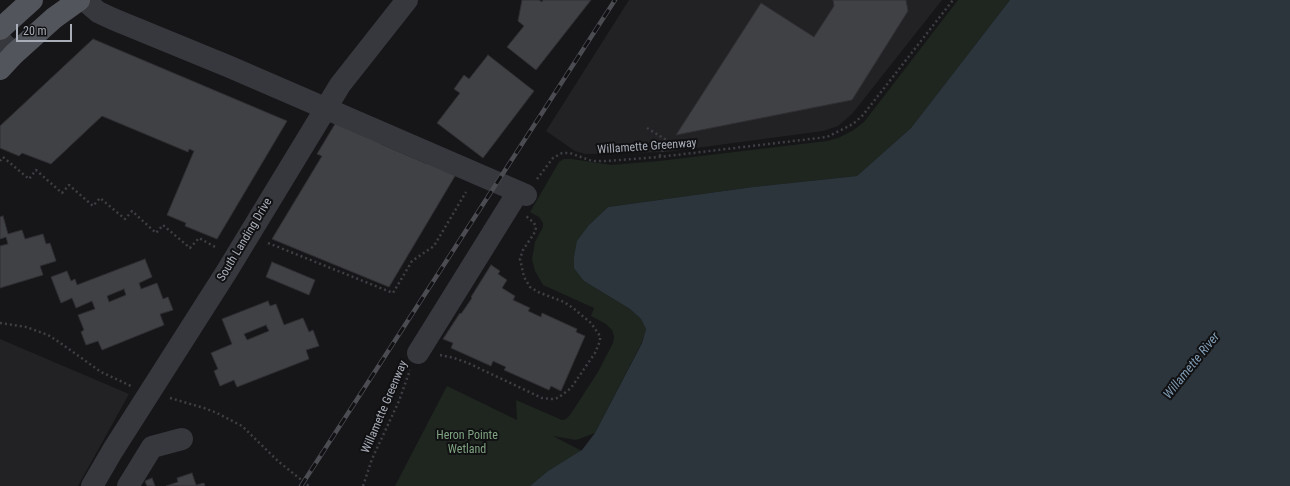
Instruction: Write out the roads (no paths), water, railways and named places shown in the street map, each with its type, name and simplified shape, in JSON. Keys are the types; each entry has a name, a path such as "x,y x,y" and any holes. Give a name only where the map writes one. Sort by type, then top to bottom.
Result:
{"main road":[{"path":"0,29 32,0"},
{"path":"5,55 79,0"}],"street":[{"path":"84,0 98,12 113,19 230,67 522,194 418,353"},
{"name":"South Landing Drive","path":"92,486 113,450 234,259 340,85 407,0"},
{"path":"128,486 152,448 182,439"}],"water":[{"name":"Willamette River","path":"1010,0 1290,0 1290,486 530,486 548,471 582,450 595,433 642,343 646,329 641,319 630,309 584,281 574,268 574,257 577,241 589,225 608,207 753,187 857,176 911,128"}],"railway":[{"path":"301,486 615,0"}],"park label":[{"name":"Heron Pointe Wetland","path":"467,443"}]}
